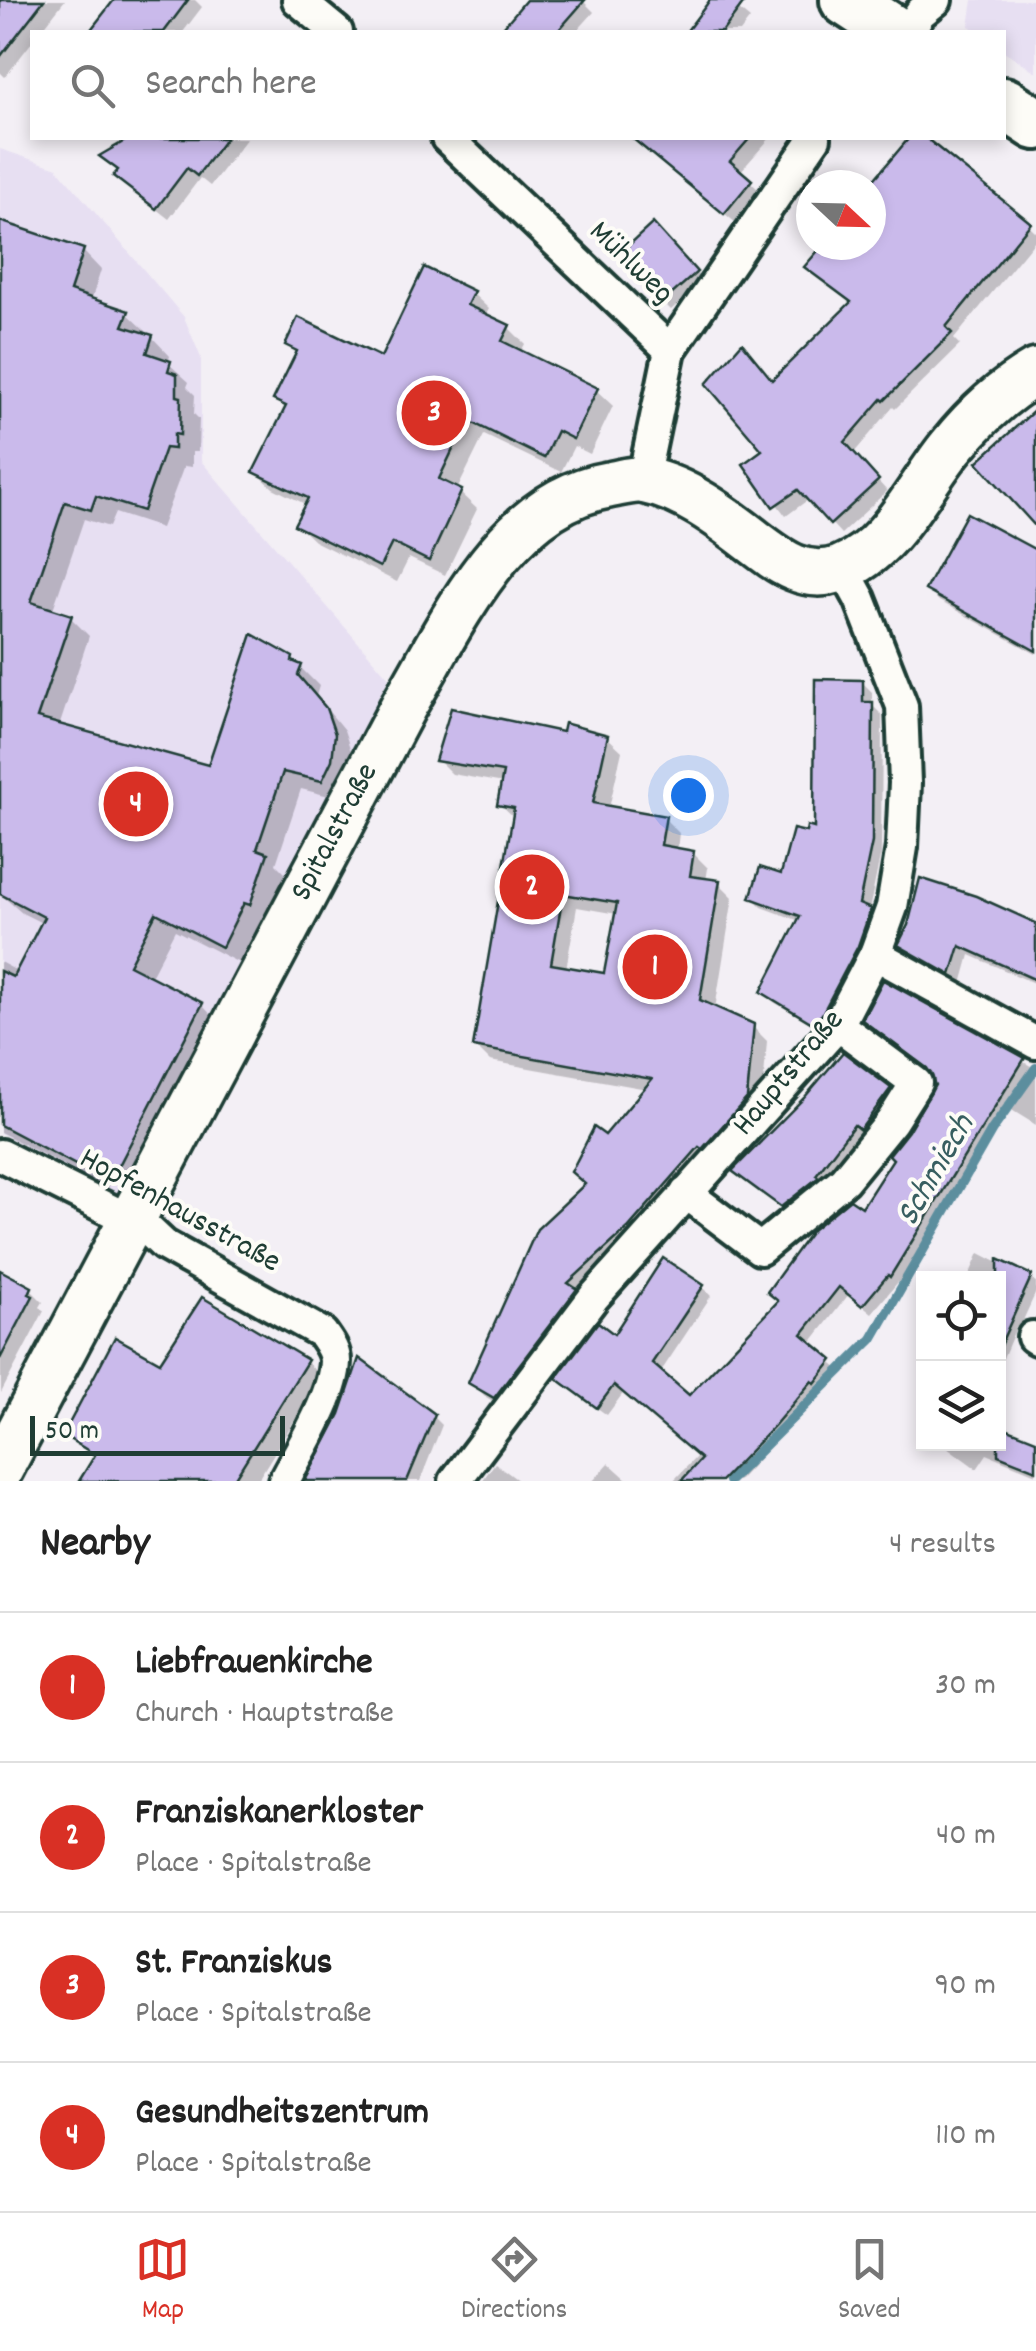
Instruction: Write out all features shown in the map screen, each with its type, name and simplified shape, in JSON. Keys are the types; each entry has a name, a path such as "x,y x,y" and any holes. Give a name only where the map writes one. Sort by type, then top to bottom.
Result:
{"main road":[{"path":"846,0 892,30"},
{"path":"1006,104 1036,124"}],"street":[{"path":"909,30 920,13 936,0"},
{"name":"Mühlweg","path":"449,140 670,350 643,480"},
{"path":"670,350 814,140"},
{"path":"643,480 710,510 783,564 817,575 843,568 883,539 950,448 1007,388 1036,372"},
{"name":"Spitalstraße","path":"0,1468 404,706 496,558 524,525 558,500 593,488 643,480"},
{"name":"Hauptstraße","path":"455,1481 594,1296 838,1025 875,954 892,907 902,846 902,706 860,599 843,568"},
{"path":"875,954 1035,1042"},
{"path":"686,1193 760,1249 844,1180 916,1084 838,1025"},
{"name":"Hopfenhausstraße","path":"0,1154 146,1228 164,1245 322,1332 333,1348 335,1362 329,1388 284,1481"}],"shaded area":[{"path":"973,0 1036,0 1036,72 1006,52 1006,30 976,30 969,26"},
{"path":"0,149 57,168 184,317 201,358 201,461 389,678 117,1195 0,1133"}],"building":[{"path":"0,0 44,0 0,57"},
{"path":"114,0 188,0 166,30 91,30"},
{"path":"526,0 585,0 559,30 501,30"},
{"path":"710,0 746,0 724,30 688,30"},
{"path":"127,140 224,140 197,176 187,168 156,209 113,176 118,170 99,156"},
{"path":"634,140 748,140 730,161 752,180 724,214"},
{"path":"907,140 928,140 1031,223 946,327 952,333 882,399 845,442 879,480 830,525 798,490 773,507 743,464 762,450 706,384 742,343 772,380 851,302 804,267 810,260 886,260 886,170 882,170"},
{"path":"0,221 84,249 70,291 129,311 123,326 153,335 147,353 171,361 168,371 177,374 177,396 181,397 180,435 174,434 174,449 165,448 143,511 96,496 91,510 65,502 31,602 72,615 37,718 208,765 252,634 302,665 298,675 326,708 335,734 332,760 322,781 283,772 257,849 268,853 250,905 244,903 222,947 156,913 129,965 203,1003 113,1177 92,1166 89,1172 0,1125 0,971 13,977 44,917 0,894"},
{"path":"653,223 697,272 661,304 618,255"},
{"path":"424,267 474,291 467,305 510,325 502,341 598,388 573,439 557,431 544,458 467,420 439,479 462,490 429,561 392,543 380,567 294,525 308,498 253,472 286,406 273,400 297,351 285,345 298,317 381,357"},
{"path":"1036,409 1036,527 977,462"},
{"path":"967,513 1036,550 1036,651 925,590"},
{"path":"815,679 863,680 863,702 873,702 872,842 859,904 871,909 858,946 814,1024 761,992 800,916 750,898 760,867 781,874 793,829 806,832 807,826 814,828"},
{"path":"451,708 562,732 564,723 608,735 593,803 666,816 661,845 694,851 690,876 720,880 700,1000 754,1024 747,1098 628,1228 568,1283 577,1289 494,1398 468,1383 537,1229 585,1184 571,1172 594,1127 605,1135 652,1079 473,1047 514,808 497,805 503,772 435,761","holes":["563,894 617,903 604,973 551,964"]},
{"path":"920,878 976,896 1036,923 1036,980 960,946 951,975 898,945 908,925"},
{"path":"883,980 1025,1058 890,1277 862,1306 839,1287 802,1334 833,1360 815,1383 812,1381 721,1481 681,1481 701,1459 614,1385 597,1408 556,1378 598,1322 614,1334 663,1258 704,1285 652,1363 689,1395 778,1301 767,1292 812,1230 850,1199 862,1207 893,1159 889,1155 935,1085 927,1068 862,1020"},
{"path":"843,1052 891,1088 860,1130 854,1125 816,1175 819,1177 781,1207 732,1171"},
{"path":"998,1259 1032,1275 1006,1332 1006,1271 998,1271"},
{"path":"0,1270 32,1287 29,1294 33,1296 0,1359"},
{"path":"202,1297 308,1360 233,1481 79,1481 95,1455 63,1435 115,1337 160,1362"},
{"path":"359,1358 435,1414 407,1481 305,1481 340,1414"},
{"path":"1006,1428 1036,1440 1036,1470 998,1455 998,1451 1006,1451"}],"waterway":[{"name":"Schmiech","path":"729,1481 872,1339 992,1130 1036,1068"}],"place":[{"name":"St. Franziskus","path":"434,413"},
{"name":"Gesundheitszentrum","path":"136,804"},
{"name":"Franziskanerkloster","path":"532,887"},
{"name":"Liebfrauenkirche","path":"655,967"}]}
